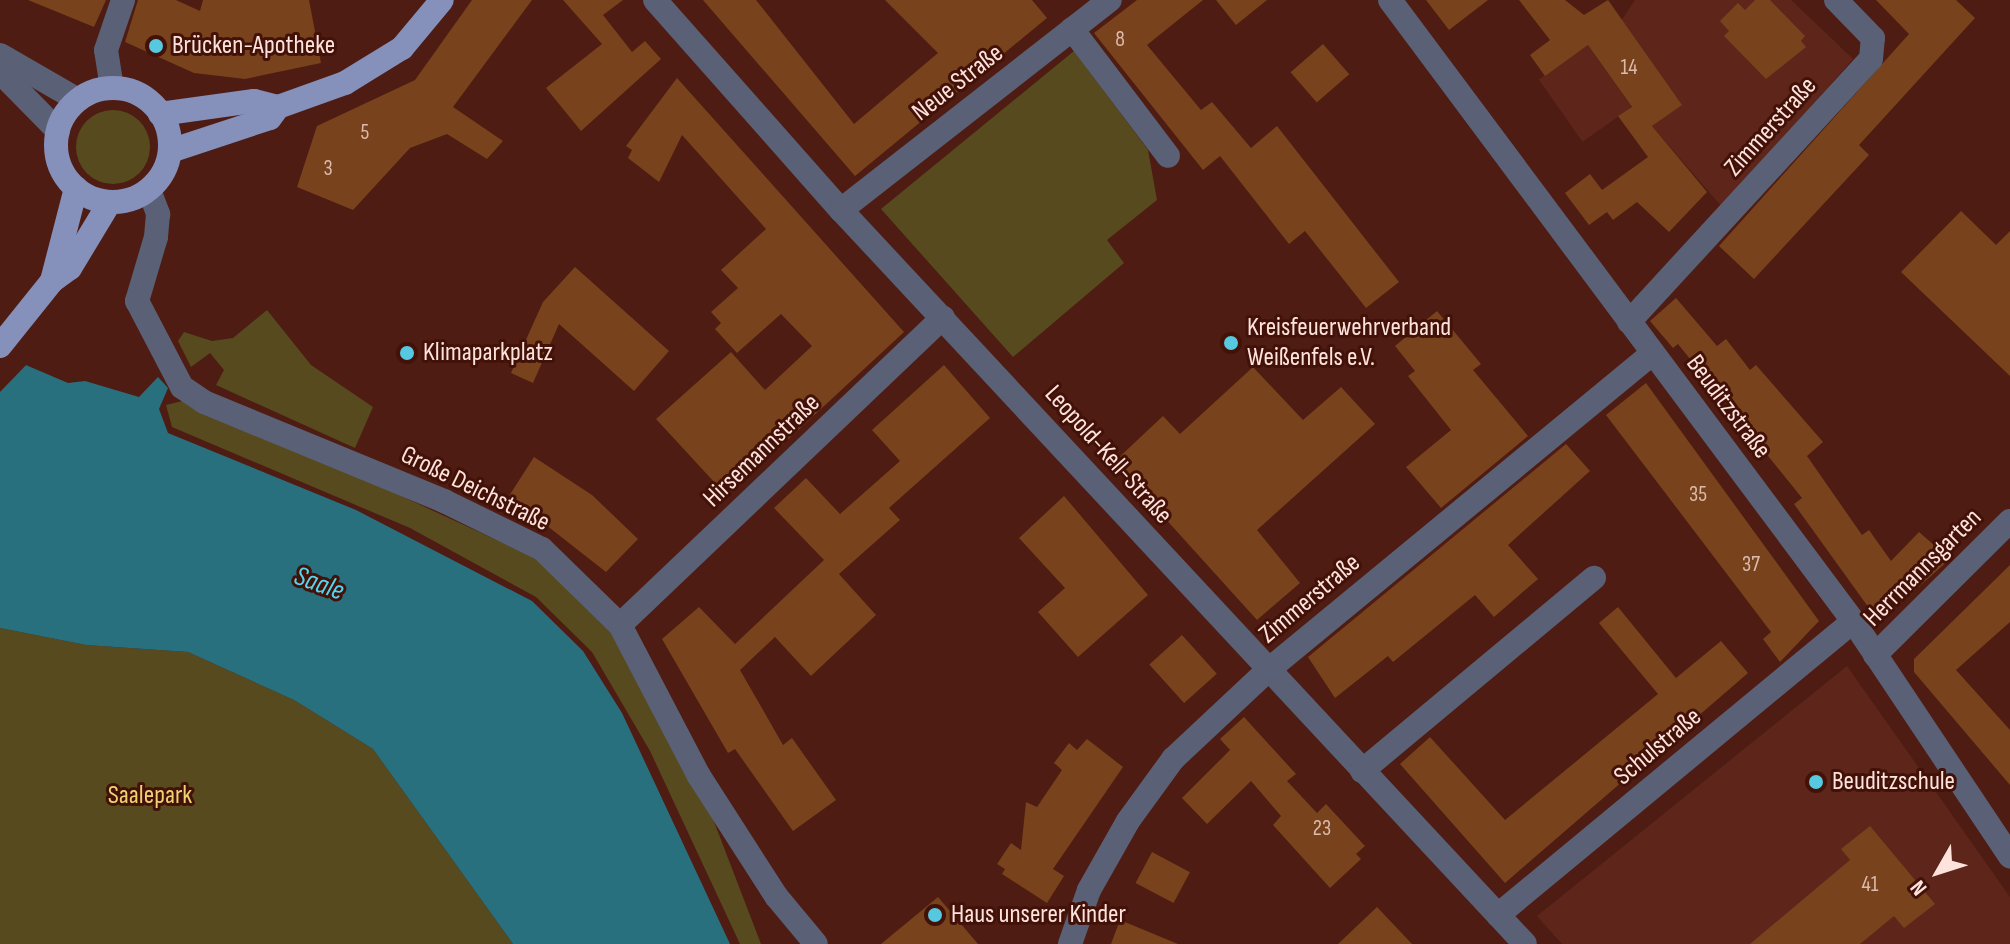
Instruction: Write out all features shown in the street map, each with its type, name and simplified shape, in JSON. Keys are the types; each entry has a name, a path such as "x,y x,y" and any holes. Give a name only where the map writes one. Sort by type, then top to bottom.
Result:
{"main road":[{"path":"170,151 270,118 278,107 377,66 402,48 442,0"},
{"path":"112,88 139,95 160,114 170,151 149,190 110,202 76,188 59,162 58,131 78,100 112,88"},
{"path":"160,114 254,101 278,107"},
{"path":"52,281 76,188"},
{"path":"0,346 20,326 52,281 70,268 110,202"}],"street":[{"path":"112,88 106,50 123,0"},
{"name":"Leopold-Kell-Straße","path":"655,0 841,210 1267,671 1525,944"},
{"name":"Neue Straße","path":"841,210 1110,0"},
{"name":"Beuditzstraße","path":"1390,0 1853,621 2010,856"},
{"name":"Zimmerstraße","path":"1629,322 1871,59 1873,38 1836,0"},
{"path":"1072,29 1168,156"},
{"path":"0,55 78,100"},
{"path":"0,72 58,131"},
{"name":"Große Deichstraße","path":"149,190 158,214 156,237 137,301 182,387 204,402 444,501 542,549 620,625 699,776 776,896 816,944"},
{"name":"Hirsemannstraße","path":"620,625 943,317"},
{"name":"Zimmerstraße","path":"1070,944 1089,890 1137,808 1173,759 1267,671 1653,353"},
{"name":"Herrmannsgarten","path":"1875,655 2010,521"},
{"path":"1362,771 1594,578"},
{"name":"Schulstraße","path":"1498,915 1853,621"}],"shaded area":[{"path":"1635,0 1791,0 1853,59 1722,207 1652,126 1681,105 1621,21"},
{"path":"1588,45 1632,107 1582,142 1539,79"},
{"name":"Beuditzschule","path":"1847,666 2010,897 2010,944 1562,944 1537,916"}],"green space":[{"path":"1074,51 1148,150 1157,200 1107,240 1124,263 1013,357 881,209"},
{"path":"113,110 127,113 139,121 147,133 150,147 147,161 139,173 127,181 113,184 99,181 87,173 79,161 76,147 79,133 87,121 99,113"},
{"path":"267,310 311,365 373,407 355,448 216,385 224,370 210,353 191,367 178,341 184,332 212,341 233,338"},
{"path":"191,399 544,562 621,632 708,806 761,944 740,944 650,751 592,652 536,597 410,528 172,427 166,405"},
{"name":"Saalepark","path":"0,628 86,645 188,652 294,700 373,749 513,944 0,944"}],"water":[{"name":"Saale","path":"0,354 68,383 85,381 139,397 158,377 168,388 159,409 168,433 356,510 532,601 583,651 622,713 730,944 513,944 373,749 294,700 188,652 86,645 0,628"}],"pier":[{"path":"0,350 29,362 0,392"}],"building":[{"path":"28,0 106,0 94,27"},
{"path":"138,0 176,0 200,11 203,0 309,0 321,63 245,79 194,73 125,42"},
{"path":"472,0 532,0 453,107 503,141 487,159 447,134 410,148 353,210 297,187 317,126 415,80"},
{"path":"563,0 623,0 603,15 632,52 645,41 661,59 581,131 546,88 602,44"},
{"path":"703,0 756,0 854,124 938,53 885,0 1032,0 1047,18 855,176"},
{"path":"1137,0 1203,0 1147,45 1201,110 1212,102 1251,148 1277,126 1399,282 1366,308 1305,231 1289,244 1220,156 1203,170 1094,33"},
{"path":"1216,0 1267,0 1236,25"},
{"path":"1426,0 1488,0 1449,30"},
{"path":"1519,0 1565,0 1584,15 1608,0 1682,105 1652,126 1707,192 1669,232 1637,202 1613,220 1607,212 1589,225 1565,193 1590,174 1602,190 1648,157 1618,116 1632,107 1588,45 1545,76 1530,55 1550,40"},
{"path":"1755,0 1770,0 1805,36 1801,41 1806,47 1766,79 1724,36 1729,31 1720,21 1738,3 1745,10"},
{"path":"1876,0 1956,0 1975,18 1859,145 1869,155 1754,279 1719,246 1909,34"},
{"path":"1323,44 1349,74 1317,102 1291,72"},
{"path":"677,78 904,332 727,496 656,419 731,352 765,390 812,346 781,314 737,353 715,329 721,323 711,312 738,288 721,270 766,229 682,135 659,182 628,158 632,150 626,146"},
{"path":"1961,211 1996,245 2010,231 2010,376 1901,272"},
{"path":"575,267 669,351 634,391 559,324 533,383 511,373 543,302"},
{"path":"1676,298 1717,346 1726,339 1750,370 1756,365 1823,442 1807,456 1862,535 1869,530 1891,561 1919,532 1950,559 1879,622 1794,504 1802,498 1678,344 1673,348 1650,321"},
{"path":"1437,311 1481,364 1473,370 1528,436 1441,508 1406,467 1451,430 1408,376 1415,371 1395,346"},
{"path":"944,365 990,418 889,508 900,520 839,574 876,615 811,676 775,637 740,670 783,745 792,738 836,800 793,831 735,749 728,753 662,639 699,607 735,644 824,560 774,508 806,478 840,514 900,461 872,430"},
{"path":"1253,367 1303,420 1341,387 1375,424 1257,530 1300,583 1257,620 1114,462 1163,416 1180,434"},
{"path":"1646,383 1819,621 1780,662 1763,639 1771,632 1606,415"},
{"path":"1566,444 1590,471 1508,545 1538,579 1494,617 1475,595 1393,662 1388,656 1335,698 1308,657"},
{"path":"534,457 592,495 638,539 606,572 509,496"},
{"path":"1064,496 1148,595 1078,657 1038,612 1065,588 1019,538"},
{"path":"2010,565 2010,622 1956,670 2010,730 2010,785 1914,672 1914,659"},
{"path":"1618,607 1676,678 1721,641 1748,673 1505,883 1400,764 1430,737 1505,820 1658,694 1599,623"},
{"path":"1182,635 1217,674 1184,703 1149,664"},
{"path":"1244,717 1296,774 1287,781 1317,813 1326,804 1365,846 1356,854 1361,859 1330,888 1273,825 1281,816 1251,781 1207,824 1182,798 1230,750 1220,739"},
{"path":"1087,739 1123,767 1053,869 1064,876 1047,903 1002,874 1005,869 997,864 1011,843 1021,850 1026,802 1037,807 1062,770 1054,763 1069,743 1077,750"},
{"name":"Beuditzschule","path":"1870,826 1935,904 1904,928 1894,916 1860,944 1750,944 1850,860 1841,849"},
{"path":"1152,852 1190,872 1174,903 1136,883"},
{"name":"Haus unserer Kinder","path":"938,897 978,944 881,944"},
{"path":"1377,907 1412,944 1338,944"},
{"path":"1120,920 1178,944 1111,944"}],"place":[{"name":"Brücken-Apotheke","path":"156,46"},
{"name":"Kreisfeuerwehrverband Weißenfels e.V.","path":"1231,343"},
{"name":"Klimaparkplatz","path":"407,353"},
{"name":"Beuditzschule","path":"1816,782"},
{"name":"Haus unserer Kinder","path":"935,915"}]}
